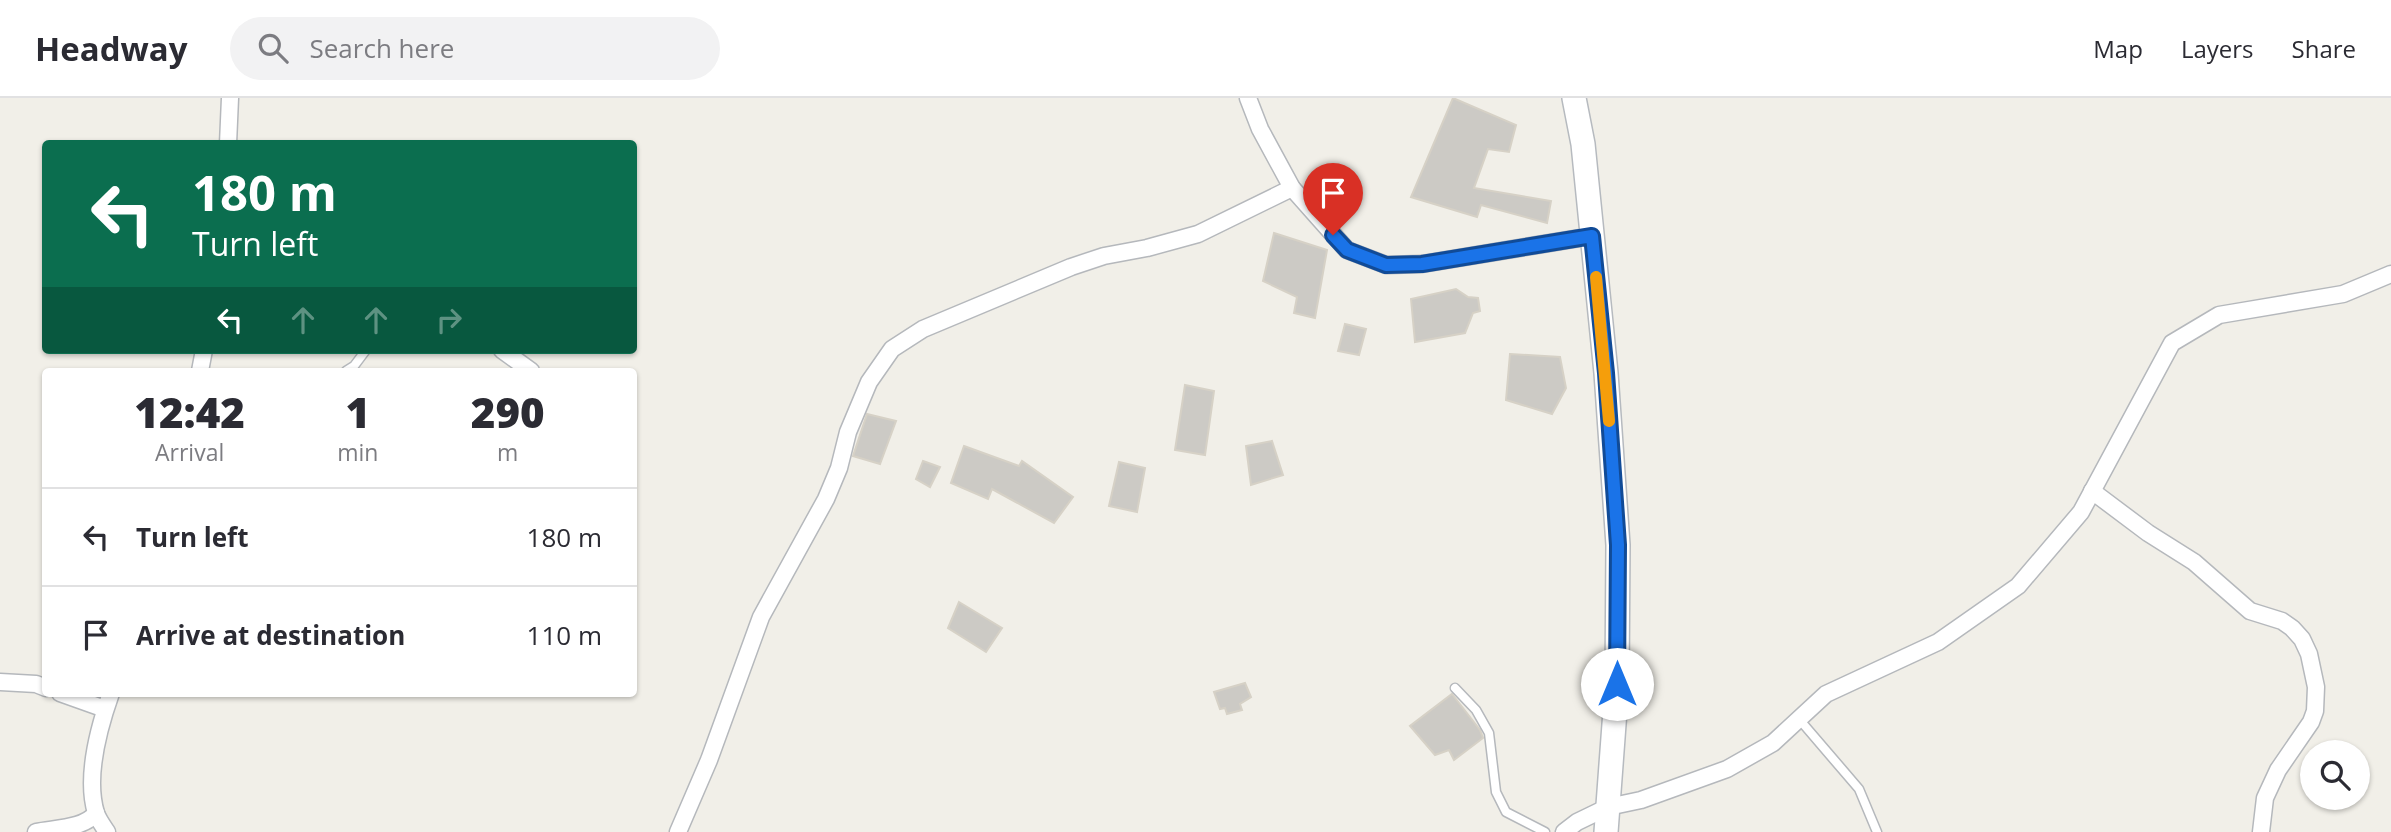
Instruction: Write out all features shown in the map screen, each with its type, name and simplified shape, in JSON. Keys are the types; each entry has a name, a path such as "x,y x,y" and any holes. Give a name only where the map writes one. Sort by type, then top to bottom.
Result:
{"main road":[{"path":"1574,98 1583,144 1606,373 1618,545 1617,684 1605,832"}],"street":[{"path":"228,140 230,98"},
{"path":"1248,98 1259,129 1292,188 1347,250 1386,265 1422,264 1592,236"},
{"path":"678,832 709,760 761,617 826,499 839,468 848,432 869,382 892,349 923,329 1071,267 1104,256 1198,234 1292,188"},
{"path":"1564,832 1577,822 1608,807 1641,800 1727,769 1773,743 1826,694 1937,642 2018,586 2081,512 2172,343 2219,315 2343,294 2391,274"},
{"path":"508,354 527,368"},
{"path":"2092,491 2148,534 2167,543 2194,562 2250,611 2282,621 2302,639 2309,654 2316,687 2315,711 2311,722 2278,770 2265,798 2261,832"},
{"path":"0,682 42,686"},
{"path":"72,697 106,709"},
{"path":"107,832 96,813 93,786 96,743 110,697"},
{"path":"36,832 81,824 96,813"}],"lane":[{"path":"351,368 363,354"},
{"path":"1455,688 1476,710 1489,733 1496,792 1506,812 1545,832"},
{"path":"1799,719 1859,789 1877,832"}],"building":[{"path":"1453,98 1516,125 1509,152 1488,149 1474,188 1551,201 1547,223 1481,205 1477,217 1411,197"},
{"path":"1274,233 1327,250 1315,318 1294,313 1297,297 1263,281"},
{"path":"1456,289 1468,297 1478,298 1480,311 1473,313 1465,333 1415,342 1411,299"},
{"path":"1345,324 1366,329 1359,355 1338,351"},
{"path":"1510,354 1560,357 1566,388 1552,414 1506,400"},
{"path":"1185,385 1214,391 1205,455 1175,450"},
{"path":"867,414 896,421 880,464 853,456"},
{"path":"1272,441 1283,475 1251,485 1246,446"},
{"path":"964,446 1019,466 1022,461 1073,497 1054,523 992,489 988,499 951,483"},
{"path":"923,461 940,467 930,487 916,479"},
{"path":"1119,462 1145,468 1137,512 1109,506"},
{"path":"959,602 1002,628 986,652 948,628"},
{"path":"1245,683 1251,697 1240,704 1242,710 1227,714 1225,708 1220,709 1214,692"},
{"path":"1452,694 1480,730 1483,738 1454,760 1449,750 1435,755 1410,726"}],"slow traffic":[{"path":"1596,277 1609,421"}],"route":[{"path":"1333,235 1347,250 1386,265 1422,264 1592,236 1606,373 1618,545 1617,684"}]}
